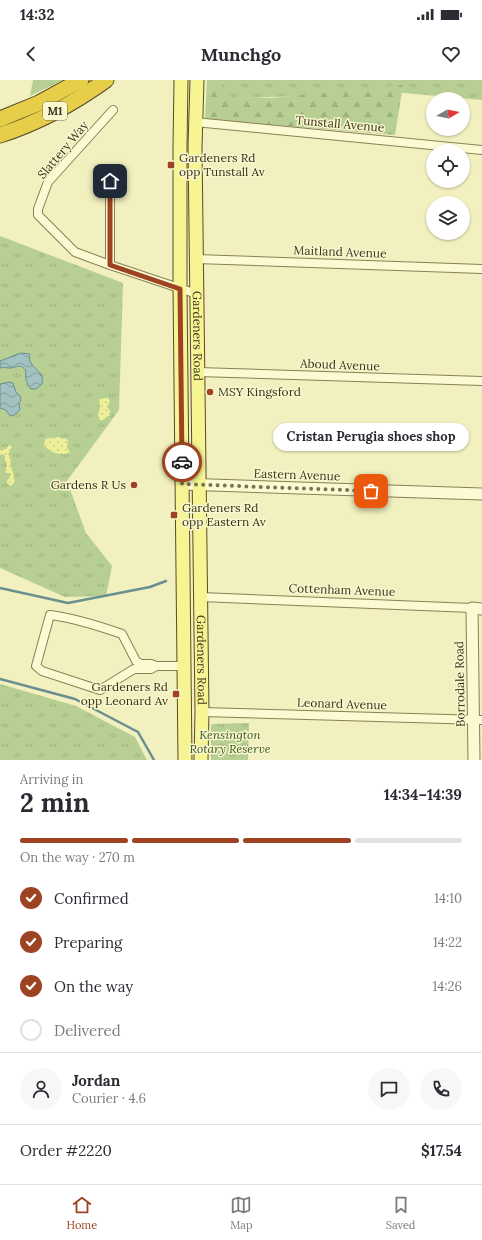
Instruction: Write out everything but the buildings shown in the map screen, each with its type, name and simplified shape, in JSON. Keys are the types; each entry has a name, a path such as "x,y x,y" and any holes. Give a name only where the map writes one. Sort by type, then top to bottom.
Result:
{"highway":[{"name":"M1","path":"0,119 38,103 81,80"},
{"name":"M1","path":"0,135 30,124 88,92 106,80"}],"main road":[{"name":"Gardeners Road","path":"181,80 180,289 185,760"},
{"name":"Gardeners Road","path":"197,80 195,122 202,712 201,760"}],"street":[{"name":"Slattery Way","path":"113,110 48,182 38,210 38,215 75,252 197,294"},
{"name":"Tunstall Avenue","path":"195,122 482,150"},
{"path":"110,181 110,265"},
{"name":"Maitland Avenue","path":"196,259 482,269"},
{"name":"Aboud Avenue","path":"198,372 482,381"},
{"name":"Eastern Avenue","path":"182,484 482,494"},
{"name":"Cottenham Avenue","path":"200,597 477,608"},
{"name":"Borrodale Road","path":"474,760 478,720 477,608"},
{"path":"156,666 151,668 134,669 100,690 42,671 36,666 50,615 90,624 122,634 136,661 141,664 151,664 156,666 184,666"},
{"name":"Leonard Avenue","path":"202,712 478,720"}],"green space":[{"path":"33,80 63,80 30,96"},
{"path":"207,80 220,80 224,91 232,97 272,98 403,85 395,135 205,119"},
{"path":"211,80 482,80 482,100 470,99 470,92 426,92 426,95 404,93 209,99"},
{"path":"0,236 123,283 119,410 67,481 86,533 112,566 106,596 65,597 0,568"},
{"path":"0,684 76,706 135,737 147,760 0,760"},
{"name":"Kensington Rotary Reserve","path":"249,723 248,760 211,760 212,724"}],"sand":[{"path":"108,398 110,401 107,407 110,411 110,416 100,420 98,415 100,407 99,399"},
{"path":"58,437 67,439 67,448 70,452 60,454 49,450 44,446 45,439"},
{"path":"9,445 12,447 8,454 11,459 10,462 15,480 11,486 7,483 11,475 5,471 7,465 5,456 3,454 0,455 0,450 6,449"}],"water":[{"path":"21,353 30,354 32,364 42,376 42,384 36,389 31,389 29,387 26,380 26,371 22,367 0,368 0,361"},
{"path":"9,382 13,383 21,401 19,403 20,410 14,415 10,416 6,410 0,408 0,384"}],"waterway":[{"path":"0,588 68,603 150,587 166,581"},
{"path":"0,679 75,699 138,732 154,760"}],"way so far":[{"path":"182,462 182,484 371,491"}],"place":[{"name":"Gardeners Rd opp Tunstall Av","path":"171,165"},
{"name":"MSY Kingsford","path":"210,392"},
{"name":"Gardens R Us","path":"134,485"},
{"name":"Cristan Perugia shoes shop","path":"371,491"},
{"name":"Gardeners Rd opp Eastern Av","path":"174,515"},
{"name":"Gardeners Rd opp Leonard Av","path":"176,694"}],"route":[{"path":"110,181 110,265 180,289 182,462"}]}
